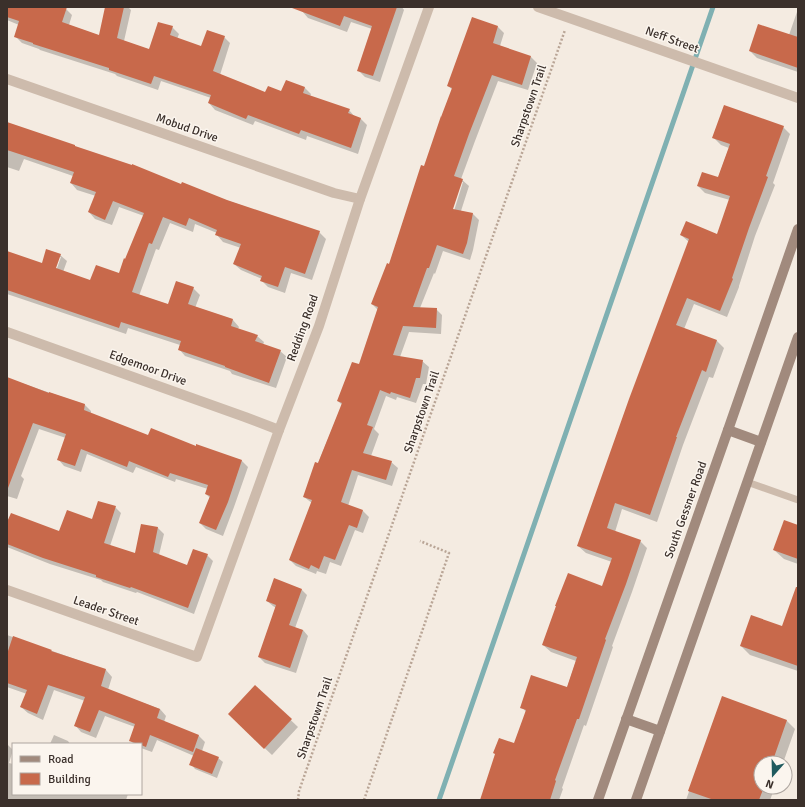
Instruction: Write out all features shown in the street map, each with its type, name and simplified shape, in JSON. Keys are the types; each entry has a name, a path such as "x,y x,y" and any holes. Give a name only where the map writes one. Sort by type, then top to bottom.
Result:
{"main road":[{"name":"South Gessner Road","path":"598,800 798,229"},
{"path":"636,800 798,336"},
{"path":"728,430 761,442"},
{"path":"626,720 660,731"}],"street":[{"name":"Redding Road","path":"197,657 279,430 319,326 360,199 429,7"},
{"name":"Neff Street","path":"538,7 798,98"},
{"name":"Mobud Drive","path":"7,79 334,193 360,199"},
{"name":"Edgemoor Drive","path":"7,332 245,416 279,430"},
{"name":"Leader Street","path":"7,590 197,657"}],"lane":[{"path":"747,482 798,500"}],"path":[{"name":"Sharpstown Trail","path":"298,800 299,791 565,30"},
{"path":"364,800 449,553 420,541"}],"building":[{"path":"7,7 67,7 62,22 99,35 105,7 124,7 117,38 149,49 158,22 173,26 170,35 201,46 207,30 225,36 213,71 265,92 268,86 281,91 286,80 305,87 303,93 350,109 348,113 361,118 351,148 301,130 299,134 248,115 246,119 208,103 211,95 154,76 151,84 109,70 109,68 14,37 19,21 7,17"},
{"path":"292,7 397,7 373,76 357,71 372,26 344,16 340,26"},
{"path":"472,17 498,26 493,43 531,56 522,85 492,75 454,176 463,179 453,209 473,213 467,243 463,254 437,245 413,307 437,308 436,328 403,326 393,355 423,360 420,378 416,378 410,398 391,392 390,394 380,390 367,425 373,427 363,453 392,461 386,480 352,470 341,502 363,510 357,528 349,525 335,560 324,556 319,569 311,565 309,569 289,560 312,500 303,497 315,462 318,463 342,403 337,401 352,362 359,364 378,307 371,304 387,263 389,264 421,165 424,166 452,88 447,86"},
{"path":"758,24 798,37 798,68 749,51"},
{"path":"724,105 784,126 766,176 768,177 732,278 733,279 720,311 687,298 676,325 717,340 706,372 702,370 676,437 650,515 615,503 607,528 641,540 605,639 606,640 579,719 577,719 555,780 556,781 550,800 480,800 495,754 493,753 499,738 514,743 526,710 520,708 531,675 567,687 577,657 542,645 568,573 602,586 612,558 577,546 629,399 689,239 680,235 686,221 717,234 730,196 697,186 702,172 718,177 730,144 712,138"},
{"path":"7,122 132,164 181,184 182,182 227,200 320,231 305,274 285,267 278,287 260,281 262,276 233,264 241,244 215,235 217,230 189,218 186,226 163,217 152,244 149,243 132,292 168,304 176,281 194,287 188,304 233,319 231,326 258,335 255,341 281,350 269,383 178,350 181,341 121,322 119,328 7,290 7,251 42,263 46,249 61,254 56,268 90,280 96,265 119,273 144,213 113,201 105,220 88,212 96,192 70,183 74,172 7,150"},
{"path":"7,377 49,393 85,404 84,410 148,435 151,428 196,446 196,444 242,460 228,502 216,530 199,523 210,496 205,494 208,485 170,473 168,477 129,461 127,467 81,449 75,466 57,460 66,434 33,423 7,488"},
{"path":"98,501 116,506 104,543 135,553 141,524 158,527 153,552 187,565 193,549 208,554 188,608 131,587 130,588 96,577 96,575 43,558 7,544 7,522 11,513 59,531 67,510 92,519"},
{"path":"784,520 798,525 798,559 773,550"},
{"path":"274,578 302,589 289,625 303,630 290,668 258,657 276,605 266,601"},
{"path":"796,587 798,587 798,666 740,646 751,615 782,626"},
{"path":"13,636 52,650 51,651 106,669 101,686 160,709 157,718 199,735 193,752 150,735 146,747 142,745 142,743 129,741 135,724 99,710 90,732 74,726 85,697 48,685 37,714 20,707 27,690 7,683 7,654"},
{"path":"255,685 292,719 264,749 228,714"},
{"path":"722,696 787,720 775,755 753,755 753,795 761,795 759,800 714,800 688,791"},
{"path":"196,748 219,757 212,774 189,765"}],"waterway":[{"path":"439,800 713,7"}]}
